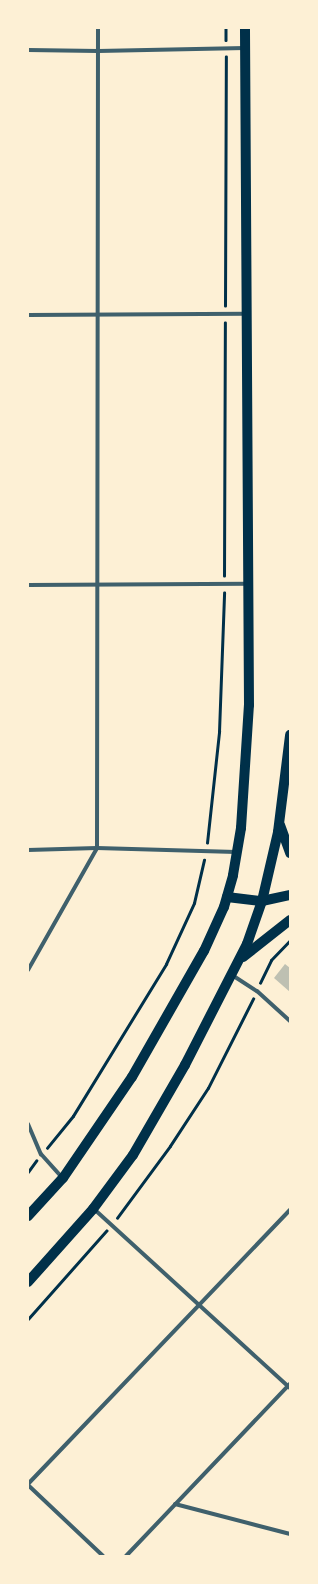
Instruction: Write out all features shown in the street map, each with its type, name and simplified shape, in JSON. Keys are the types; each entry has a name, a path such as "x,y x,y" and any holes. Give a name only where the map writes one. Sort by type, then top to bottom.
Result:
{"main road":[{"path":"28,1216 63,1178 98,1130 165,1022 207,944 227,898 238,852 249,705 245,28"},
{"path":"28,1282 94,1209 133,1155 153,1122 238,963 262,901 280,819 290,735"},
{"path":"280,819 281,832 290,853"},
{"path":"227,898 262,901 290,895"},
{"path":"238,963 262,940 290,920"}],"street":[{"path":"28,970 97,848 98,28"},
{"path":"28,50 98,51 245,48"},
{"path":"28,315 98,316 246,314"},
{"path":"28,585 249,584"},
{"path":"28,850 97,848 238,852"},
{"path":"232,974 257,991 290,1021"},
{"path":"28,1124 42,1154 63,1178"},
{"path":"94,1209 289,1386 126,1556"},
{"path":"103,1556 28,1484 290,1210"},
{"path":"175,1504 290,1534"}],"path":[{"path":"28,1172 73,1116 166,964 194,903 206,851 219,732 224,584 226,28"},
{"path":"28,1319 112,1225 170,1146 208,1088 271,960 290,940"}],"building":[{"path":"285,964 290,968 290,992 274,978"}]}
